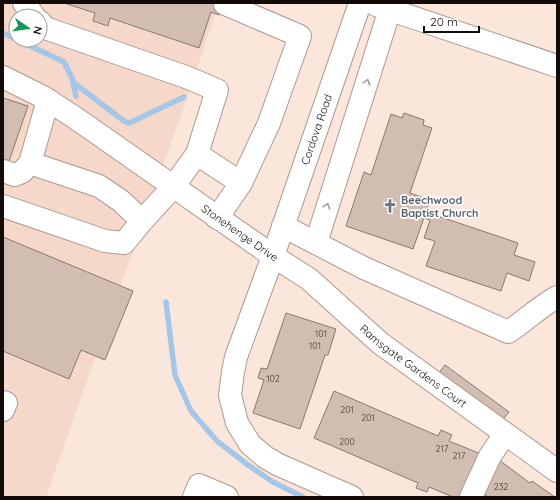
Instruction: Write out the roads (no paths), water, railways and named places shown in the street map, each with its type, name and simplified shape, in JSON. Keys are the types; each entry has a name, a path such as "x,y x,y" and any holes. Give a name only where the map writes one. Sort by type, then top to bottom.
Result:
{"street":[{"path":"217,218 241,183 269,123 300,36 225,4 226,3"},
{"name":"Cordova Road","path":"273,256 360,3"},
{"path":"316,243 381,6 557,66"},
{"path":"3,206 105,241 124,243 142,220 174,187 196,154 217,90 186,77 48,29"},
{"name":"Stonehenge Drive","path":"3,77 48,100 273,256 236,357 232,372 230,395 237,423 250,444 265,457 279,465 352,497"},
{"path":"3,171 15,175 22,172 30,163 48,100"},
{"path":"196,154 241,183"},
{"path":"30,163 99,186 121,201 142,220"},
{"path":"283,226 364,268 508,332 527,319 542,306 557,298"},
{"name":"Ramsgate Gardens Court","path":"273,256 309,279 380,343 557,471"},
{"path":"3,402 6,403 3,410"},
{"path":"470,497 490,456 505,434"},
{"path":"194,497 199,485 227,497"}],"waterway":[{"path":"3,33 8,35"},
{"path":"35,48 64,62 72,78 76,96"},
{"path":"74,83 124,121 129,123 184,97"},
{"path":"166,302 175,375 191,411 217,441 248,465 273,482 303,497"}],"place":[{"name":"Beechwood Baptist Church","path":"390,206"}]}
